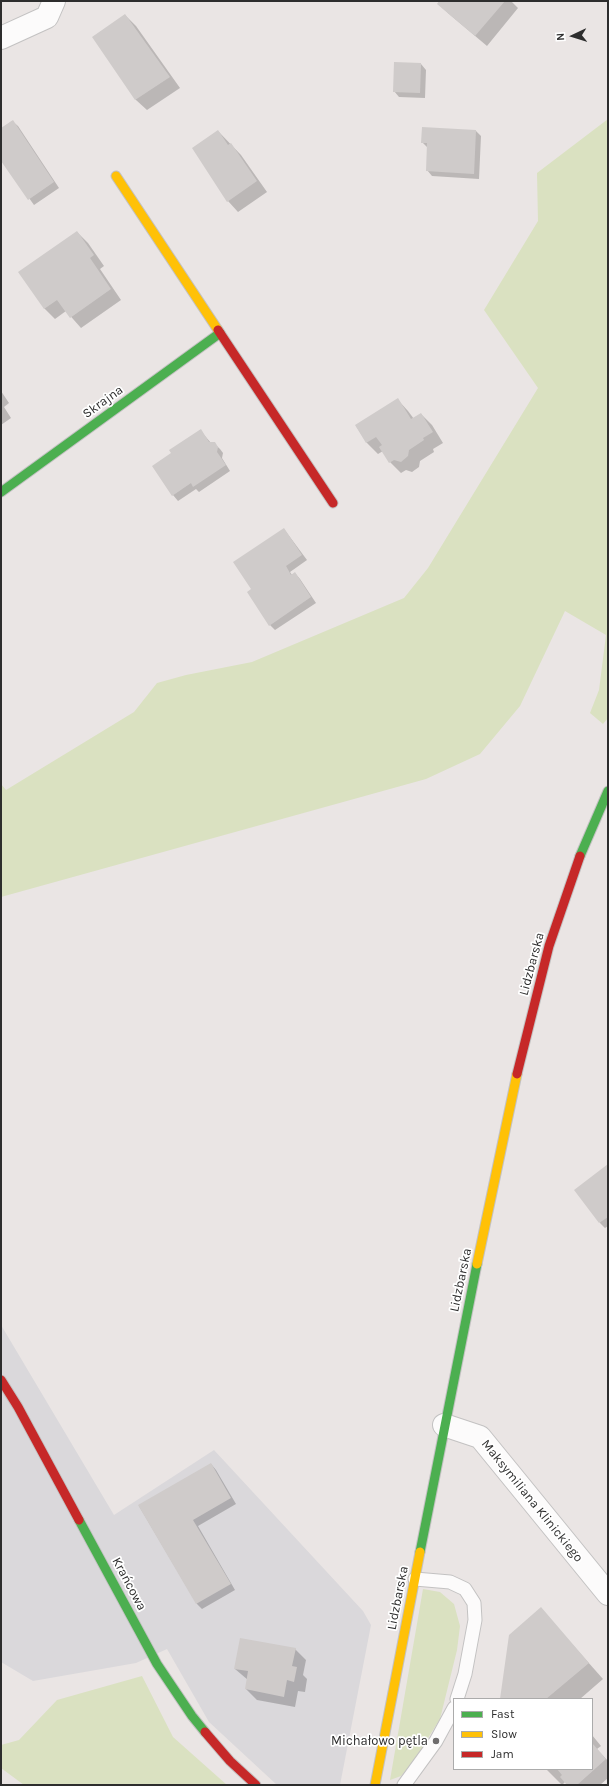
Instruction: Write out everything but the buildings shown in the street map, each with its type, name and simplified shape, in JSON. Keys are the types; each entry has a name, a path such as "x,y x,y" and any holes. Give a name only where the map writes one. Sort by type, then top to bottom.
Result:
{"street":[{"path":"1,38 47,16 54,1"},
{"path":"116,176 333,503"},
{"name":"Skrajna","path":"1,492 220,333"},
{"name":"Lidzbarska","path":"375,1785 444,1425 520,1057 554,932 575,867 608,791"},
{"name":"Krańcowa","path":"1,1380 18,1407 157,1664 192,1716 230,1761 256,1785"},
{"name":"Maksymiliana Klinickiego","path":"444,1425 480,1437 608,1594"}],"lane":[{"path":"415,1579 450,1582 465,1589 474,1603 475,1620 465,1674 457,1698"},
{"path":"404,1785 436,1741 453,1710"}],"shaded area":[{"path":"1,1325 114,1515 214,1450 363,1611 371,1625 340,1785 277,1785 209,1722 167,1649 136,1663 33,1681 1,1662"}],"green space":[{"path":"608,119 608,718 603,724 590,713 599,690 606,635 565,611 520,706 480,754 426,779 1,897 1,784 6,790 134,712 157,683 186,675 252,662 404,598 428,568 538,388 484,310 538,221 537,173"},
{"path":"423,1589 440,1592 454,1604 460,1626 457,1650 440,1719 413,1762 401,1776 390,1780"},
{"path":"142,1676 173,1737 227,1785 24,1785 1,1768 1,1745 19,1740 57,1700"}],"traffic: fast":[{"path":"1,492 220,333"},
{"path":"580,856 608,791"},
{"path":"420,1552 477,1264"},
{"path":"79,1520 157,1664 192,1716 205,1732"}],"traffic: slow":[{"path":"116,176 218,330"},
{"path":"477,1264 517,1074"},
{"path":"375,1785 420,1552"}],"traffic: jam":[{"path":"218,330 333,503"},
{"path":"517,1074 549,946 580,856"},
{"path":"1,1380 18,1407 79,1520"},
{"path":"205,1732 230,1761 256,1785"}],"place":[{"name":"Michałowo pętla","path":"436,1741"}]}
